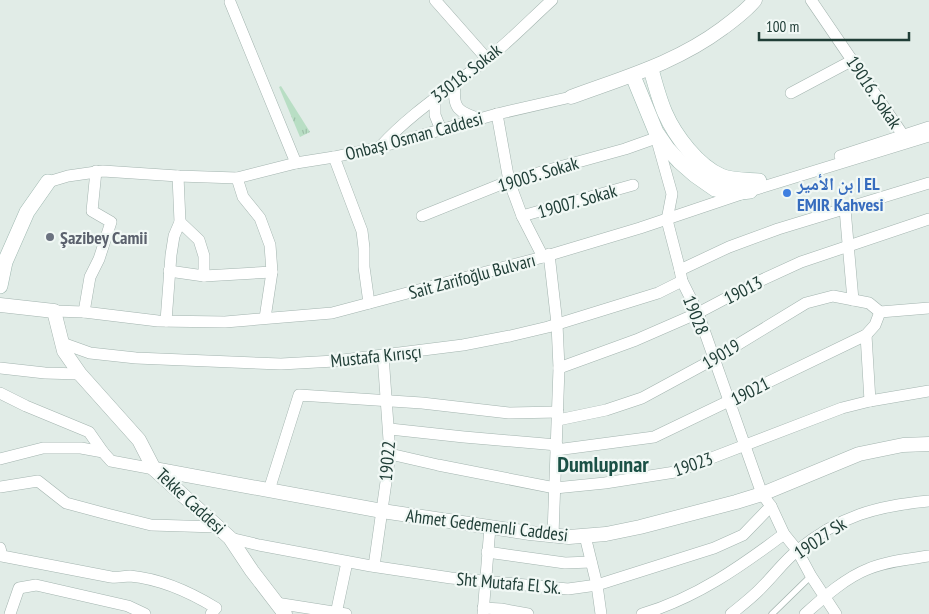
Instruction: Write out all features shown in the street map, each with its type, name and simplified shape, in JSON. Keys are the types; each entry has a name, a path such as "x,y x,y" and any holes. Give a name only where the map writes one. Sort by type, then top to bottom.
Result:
{"main road":[{"path":"651,69 665,114 683,143 702,164 721,176 754,186"},
{"path":"633,76 656,135 679,161 715,189 732,192 754,186"},
{"path":"0,286 5,262 26,212 48,182"}],"street":[{"path":"435,0 487,59"},
{"name":"33018. Sokak","path":"380,147 397,129 487,59 552,0"},
{"name":"Onbaşı Osman Caddesi","path":"48,182 96,171 237,178 296,163 380,147 497,114 571,97 651,69 704,42 747,10 755,0"},
{"name":"19016. Sokak","path":"811,0 903,135"},
{"path":"230,2 296,163"},
{"path":"791,93 853,60"},
{"path":"455,84 453,99 457,107 464,114 480,119"},
{"path":"435,98 435,115 441,130"},
{"path":"497,114 509,181 522,216 546,255 557,324 559,368 558,416 552,536"},
{"name":"Sait Zarifoğlu Bulvarı","path":"0,305 166,321 225,322 332,313 546,255 666,220 792,172 929,127"},
{"path":"656,135 672,194 666,220"},
{"name":"19005. Sokak","path":"422,216 509,181 625,149 656,135"},
{"name":"Sait Zarifoğlu Bulvarı","path":"754,186 929,136"},
{"path":"334,157 362,231 369,303"},
{"path":"84,312 90,277 99,259 111,222 92,212 96,171"},
{"path":"166,321 169,271 174,236 180,222 178,176"},
{"path":"237,178 243,197 260,218 270,245 272,272 265,318"},
{"name":"Mustafa Kırısçı","path":"62,343 90,353 136,358 281,364 335,361 463,345 557,324 658,292 681,275 737,244 778,229 929,183"},
{"name":"19007. Sokak","path":"522,216 633,185"},
{"path":"845,209 853,300"},
{"name":"19013","path":"559,368 636,340 698,313 753,284 801,262 929,219"},
{"name":"19028","path":"666,220 681,275 698,313 762,494 771,506 784,534 797,550 811,576 836,614"},
{"path":"180,222 199,240 204,256 204,276"},
{"path":"169,271 204,276 272,272"},
{"name":"19019","path":"269,490 299,395 558,416 606,410 642,398 714,359 806,303 832,296 869,303 880,312"},
{"path":"870,401 866,335 875,325 880,312 929,308"},
{"name":"Tekke Caddesi","path":"54,311 64,351 80,374 139,440 154,469 230,538 252,571 281,608"},
{"name":"19021","path":"390,429 556,448 654,437 866,335"},
{"name":"19022","path":"374,566 390,454 390,429 383,355"},
{"path":"0,368 45,373 80,374"},
{"name":"19023","path":"390,454 555,488 605,483 675,472 842,408 870,401 929,391"},
{"path":"0,393 89,432 111,461 154,469"},
{"name":"Ahmet Gedemenli Caddesi","path":"154,469 382,511 569,537 606,534 640,527 762,494 859,454 903,445 929,444"},
{"path":"0,459 43,448 81,448 103,452"},
{"path":"0,487 38,481 66,503 107,514 151,525 217,527"},
{"name":"19027 Sk","path":"732,614 762,588 797,550 844,519 888,506 929,501"},
{"name":"Sht Mutafa El Sk.","path":"230,538 347,562 484,581 568,589 597,585 714,548 743,535 771,506"},
{"path":"490,527 483,611 501,609 528,614"},
{"path":"642,614 666,607 728,575 784,534"},
{"path":"585,536 597,585 601,614"},
{"path":"0,548 2,556 111,577 120,578 128,576 154,581 191,592 214,611"},
{"path":"487,552 565,563 591,562"},
{"path":"805,614 825,596 868,569 892,562 929,556"},
{"path":"281,608 339,613 347,562"},
{"path":"10,614 19,588 36,585 128,606 145,614"}],"lane":[{"path":"772,614 811,576"}],"green space":[{"path":"281,86 310,132 300,137 279,87"}],"place":[{"name":"بن الأمير | EL EMIR Kahvesi","path":"787,193"},
{"name":"Şazibey Camii","path":"50,237"}],"district":[{"name":"Dumlupınar","path":"603,464"}]}
